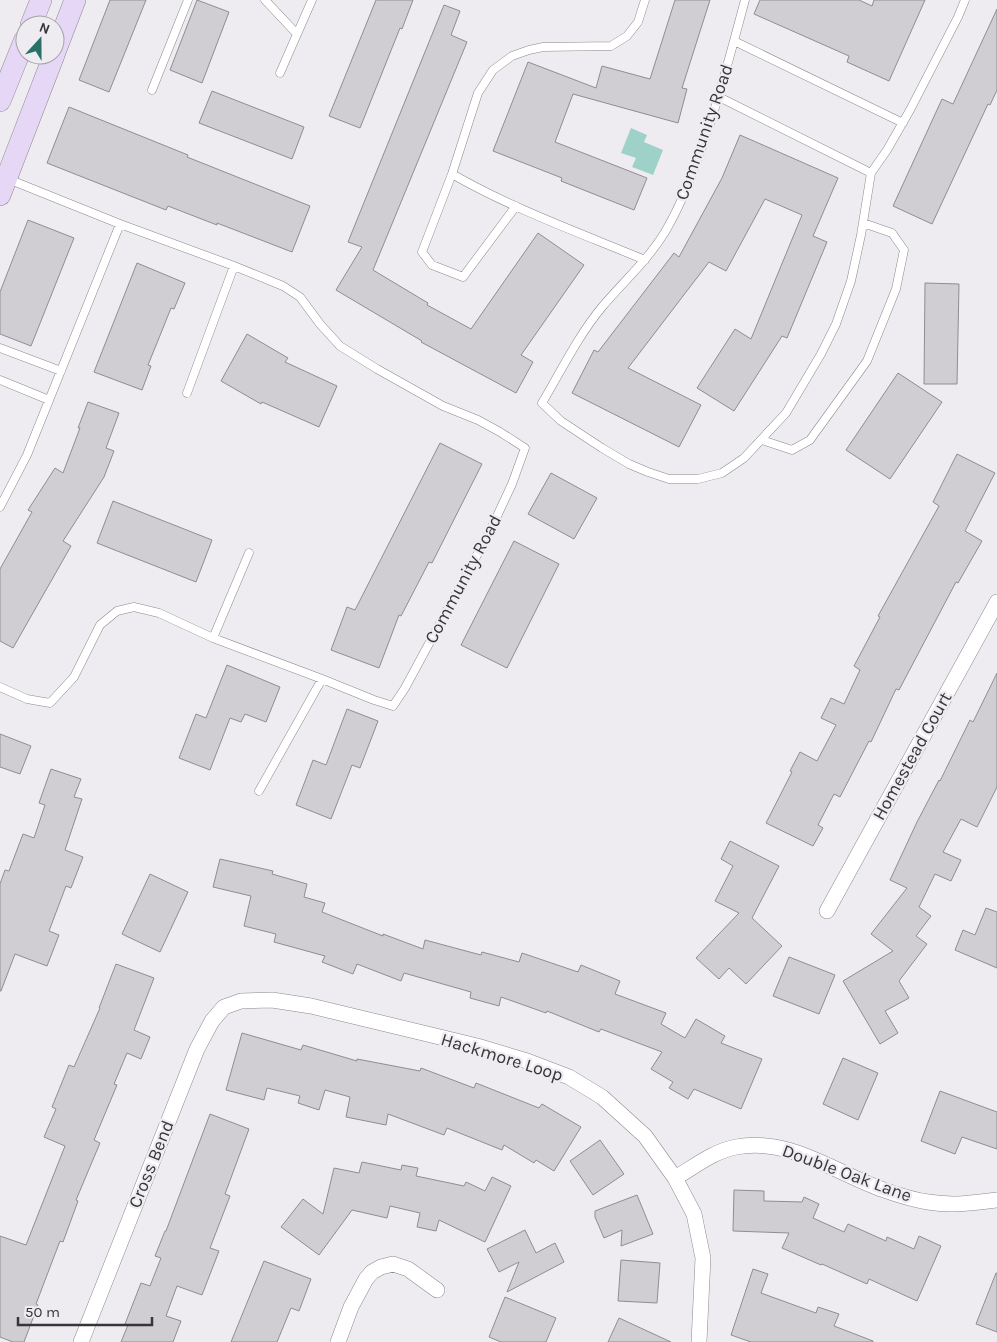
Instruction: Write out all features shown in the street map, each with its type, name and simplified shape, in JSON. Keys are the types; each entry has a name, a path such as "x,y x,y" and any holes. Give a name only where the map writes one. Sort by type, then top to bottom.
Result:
{"main road":[{"path":"35,15 41,0"},
{"path":"65,25 75,0"},
{"path":"0,100 15,63"},
{"path":"3,187 49,65"}],"street":[{"name":"Homestead Court","path":"827,911 997,602"},
{"name":"Hackmore Loop","path":"241,1001 272,1000 311,1006 477,1046 528,1061 569,1077 602,1097 645,1136 675,1178 694,1214 703,1258 699,1342"},
{"name":"Cross Bend","path":"81,1342 197,1049 212,1021 224,1007 241,1001"},
{"name":"Double Oak Lane","path":"675,1178 714,1154 728,1149 754,1145 774,1146 792,1150 884,1190 929,1202 957,1204 997,1200"},
{"path":"338,1342 351,1308 366,1279 372,1272 381,1267 393,1264 408,1269 436,1290"}],"lane":[{"path":"152,90 188,0"},
{"path":"265,0 297,34"},
{"path":"280,73 312,0"},
{"path":"516,206 463,277 432,265 422,252 452,174 478,93 493,70 512,56 529,50 544,47 611,46 627,36 638,22 645,0"},
{"name":"Community Road","path":"745,0 719,97 692,176 680,204 664,234 645,260 602,308 578,341 542,403 561,421 602,448 636,466 669,478 698,479 722,473 744,458 762,440"},
{"path":"863,223 892,233 904,250 896,289 867,361 810,440 792,450 762,440 786,413 821,354 836,324 851,281 871,173 903,123 965,0"},
{"path":"734,41 903,123"},
{"path":"719,97 871,173"},
{"path":"452,174 516,206 645,260"},
{"path":"3,187 120,224 234,266 187,394"},
{"path":"0,507 28,455 120,224"},
{"name":"Community Road","path":"234,266 283,286 300,297 320,324 340,346 377,370 443,406 485,424 525,448 512,484 492,529 405,688 393,706 322,679"},
{"path":"0,348 61,371"},
{"path":"0,380 49,400"},
{"path":"213,638 249,553"},
{"path":"0,687 27,699 50,703 74,677 100,625 117,611 134,607 159,613 213,638 322,679 259,791"}],"shaded area":[{"path":"631,128 647,135 644,142 663,150 653,175 632,167 636,158 621,153"}],"building":[{"path":"110,0 146,0 109,92 79,80"},
{"path":"197,0 229,12 202,83 170,70"},
{"path":"376,0 413,0 360,128 329,116"},
{"path":"675,0 710,0 682,88 687,89 678,123 573,94 555,142 647,178 634,210 561,181 562,178 493,151 528,62 596,88 602,66 650,79"},
{"path":"760,0 859,0 872,6 874,0 925,0 889,81 847,62 849,56 754,14"},
{"path":"444,5 460,11 451,35 467,42 373,270 428,303 427,305 471,329 538,233 584,265 521,355 533,362 516,393 421,342 336,290 362,247 348,242"},
{"path":"997,9 997,90 990,105 988,104 932,224 893,206 942,99 953,104"},
{"path":"212,91 304,127 292,159 199,123"},
{"path":"69,107 310,206 292,252 168,206 166,210 47,163"},
{"path":"740,135 838,178 813,236 827,242 787,338 782,336 734,411 697,388 735,329 751,339 802,215 765,199 726,271 709,262 628,368 701,405 679,447 572,393 594,350 598,352 674,253 679,257 722,178"},
{"path":"28,220 74,238 31,346 0,334 0,292"},
{"path":"137,263 185,283 174,309 171,308 148,365 151,366 142,390 94,372"},
{"path":"925,283 959,284 957,384 924,384"},
{"path":"247,334 288,358 285,362 337,386 319,427 262,402 261,404 221,381"},
{"path":"898,373 942,402 890,479 846,450"},
{"path":"88,402 119,413 106,448 114,451 104,477 63,541 71,546 13,648 0,641 0,569 32,512 28,510 55,468 63,473"},
{"path":"440,443 482,464 432,563 429,562 401,616 399,615 379,668 331,650 347,607 355,610"},
{"path":"957,454 995,473 965,531 982,541 958,583 956,582 899,690 896,689 871,742 869,741 840,797 834,794 818,825 823,828 813,846 766,823 800,752 817,761 836,725 821,718 831,698 844,704 860,670 854,666 880,617 878,616 939,506 933,502"},
{"path":"551,473 597,498 574,539 528,514"},
{"path":"113,501 212,540 196,582 97,543"},
{"path":"514,541 559,564 507,668 461,645"},
{"path":"227,665 280,687 266,722 245,714 241,722 230,718 210,770 179,758 196,714 206,718"},
{"path":"997,673 997,787 977,827 961,819 943,852 961,860 951,881 935,874 919,907 931,916 916,936 927,944 899,981 909,998 885,1011 898,1033 880,1044 843,981 893,951 871,934 907,888 890,880 917,822 940,781 970,720 973,722"},
{"path":"347,709 378,721 360,768 352,765 331,819 296,805 313,760 326,765"},
{"path":"0,734 31,746 20,774 0,767"},
{"path":"51,769 81,779 74,797 82,799 65,850 83,857 71,888 66,886 49,931 59,935 47,966 15,954 0,991 0,884 5,870 9,871 23,834 34,838 45,805 39,803"},
{"path":"730,841 779,866 752,918 782,946 746,984 729,968 719,979 696,958 739,913 715,901 733,866 721,859"},
{"path":"220,859 273,871 272,874 307,884 304,897 325,903 322,912 383,936 383,934 423,949 425,940 481,955 482,952 519,962 522,953 578,972 581,965 620,981 615,994 666,1013 661,1024 685,1038 696,1019 725,1036 721,1043 762,1059 741,1109 694,1089 688,1099 669,1088 673,1082 651,1069 662,1052 601,1029 599,1032 547,1011 546,1013 501,997 499,1006 470,998 471,992 404,973 401,981 357,964 353,974 322,962 325,956 274,942 276,934 244,926 251,896 213,887"},
{"path":"150,874 188,892 160,952 122,934"},
{"path":"986,908 997,912 997,968 955,950 963,930 975,935"},
{"path":"789,957 835,975 819,1014 773,996"},
{"path":"116,964 154,978 134,1030 150,1037 141,1059 127,1053 114,1084 117,1085 94,1140 100,1143 76,1200 78,1201 63,1242 60,1241 24,1342 13,1342 0,1337 0,1236 26,1245 65,1146 44,1137 56,1109 52,1107 69,1065 74,1067 100,1008"},
{"path":"242,1033 301,1050 303,1045 357,1061 357,1059 420,1071 421,1068 474,1088 476,1083 539,1108 542,1104 581,1127 554,1171 536,1160 534,1163 504,1145 502,1150 447,1128 444,1135 388,1114 386,1125 346,1117 350,1097 325,1090 319,1110 298,1103 300,1096 267,1088 264,1100 226,1090"},
{"path":"843,1058 878,1073 858,1120 823,1104"},
{"path":"940,1091 997,1112 997,1149 962,1137 955,1154 921,1141"},
{"path":"210,1114 249,1129 225,1194 230,1196 210,1248 219,1251 202,1295 177,1286 166,1316 181,1321 173,1342 121,1342 128,1325 125,1324 141,1283 150,1286 161,1258 155,1256"},
{"path":"600,1140 624,1174 593,1195 570,1161"},
{"path":"362,1162 401,1170 402,1165 418,1168 416,1176 464,1186 466,1182 485,1191 492,1177 511,1186 485,1242 439,1220 436,1231 417,1227 420,1213 390,1206 387,1218 352,1210 319,1255 281,1227 303,1199 323,1214 334,1168 359,1173"},
{"path":"734,1190 764,1191 764,1201 802,1202 804,1197 819,1204 813,1218 844,1232 848,1224 886,1241 887,1237 914,1249 919,1236 941,1246 917,1301 869,1279 867,1284 782,1248 789,1233 733,1231"},
{"path":"637,1195 653,1234 621,1246 622,1230 604,1238 595,1217 595,1211"},
{"path":"525,1230 536,1253 555,1243 564,1262 507,1292 519,1262 499,1272 487,1249"},
{"path":"621,1260 660,1263 657,1303 618,1301"},
{"path":"264,1261 311,1279 299,1311 291,1308 277,1342 231,1342"},
{"path":"753,1269 768,1274 761,1293 816,1313 818,1307 839,1314 834,1326 873,1342 751,1342 731,1335"},
{"path":"997,1273 997,1332 976,1324"},
{"path":"505,1297 556,1318 546,1342 501,1342 489,1337"},
{"path":"619,1318 671,1342 608,1342"}]}
